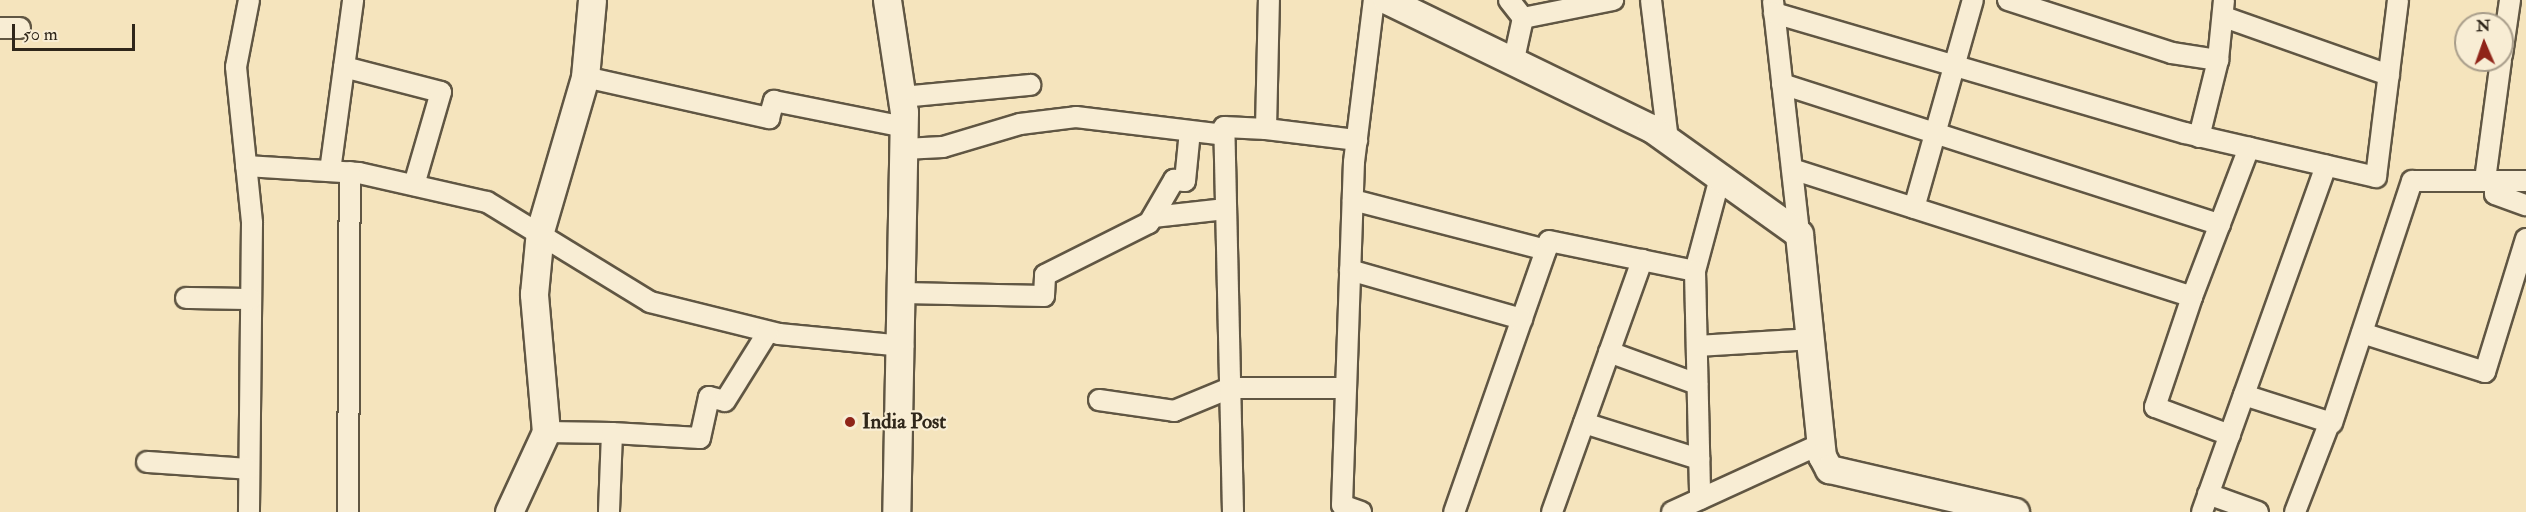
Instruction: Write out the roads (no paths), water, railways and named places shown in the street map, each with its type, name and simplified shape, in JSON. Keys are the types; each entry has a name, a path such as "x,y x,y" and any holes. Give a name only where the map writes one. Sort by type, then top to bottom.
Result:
{"street":[{"path":"249,0 236,67 246,166 251,299 249,512"},
{"path":"348,512 340,172 344,67 353,0"},
{"path":"509,512 546,432 534,294 540,231 585,77 592,0"},
{"path":"887,0 902,97 904,138 903,345 896,512"},
{"path":"1266,129 1269,0"},
{"path":"1361,512 1342,508 1353,200 1357,140 1374,0"},
{"path":"1387,0 1514,59 1668,141 1799,234"},
{"path":"1509,0 1523,18"},
{"path":"1523,18 1612,0"},
{"path":"1651,0 1668,141"},
{"path":"1914,208 1952,65 1973,0"},
{"path":"2008,0 2172,53 2218,60"},
{"path":"2015,512 1829,469 1823,444 1774,7 1952,65 2199,137 2376,177 2398,0"},
{"path":"2199,137 2218,60 2224,8 2389,75"},
{"path":"1514,59 1523,18"},
{"path":"0,28 20,28"},
{"path":"344,67 441,92 414,185"},
{"path":"2500,72 2490,181 2495,194 2526,205"},
{"path":"585,77 769,118 774,101 943,147 1020,124 1076,117 1224,135"},
{"path":"1782,84 2220,225"},
{"path":"902,97 1030,85"},
{"path":"1233,512 1224,127 1266,129 1357,140"},
{"path":"1153,217 1174,180 1185,181 1190,131"},
{"path":"2230,435 2155,407 2192,297 2249,148"},
{"path":"2258,512 2205,503 2326,165"},
{"path":"246,166 340,172 414,185 487,202 540,231 650,302 768,332 903,345"},
{"path":"1792,169 2192,297"},
{"path":"1700,499 1695,271 1720,178"},
{"path":"2295,512 2362,333 2412,181 2526,182"},
{"path":"1353,200 1546,250"},
{"path":"903,293 1044,296 1045,275 1153,217 1226,209"},
{"path":"2362,333 2485,372 2526,239"},
{"path":"1454,512 1549,241 1695,271"},
{"path":"1552,512 1642,260"},
{"path":"1350,270 1522,319"},
{"path":"186,298 251,299"},
{"path":"546,432 700,438 709,397 724,401 768,332"},
{"path":"1696,346 1813,339"},
{"path":"1609,352 1697,384"},
{"path":"1099,400 1174,411 1230,388 1346,388"},
{"path":"2244,395 2329,424"},
{"path":"1584,423 1699,459"},
{"path":"609,512 612,433"},
{"path":"1672,512 1823,444"},
{"path":"147,462 249,469"}],"place":[{"name":"India Post","path":"850,422"}]}
